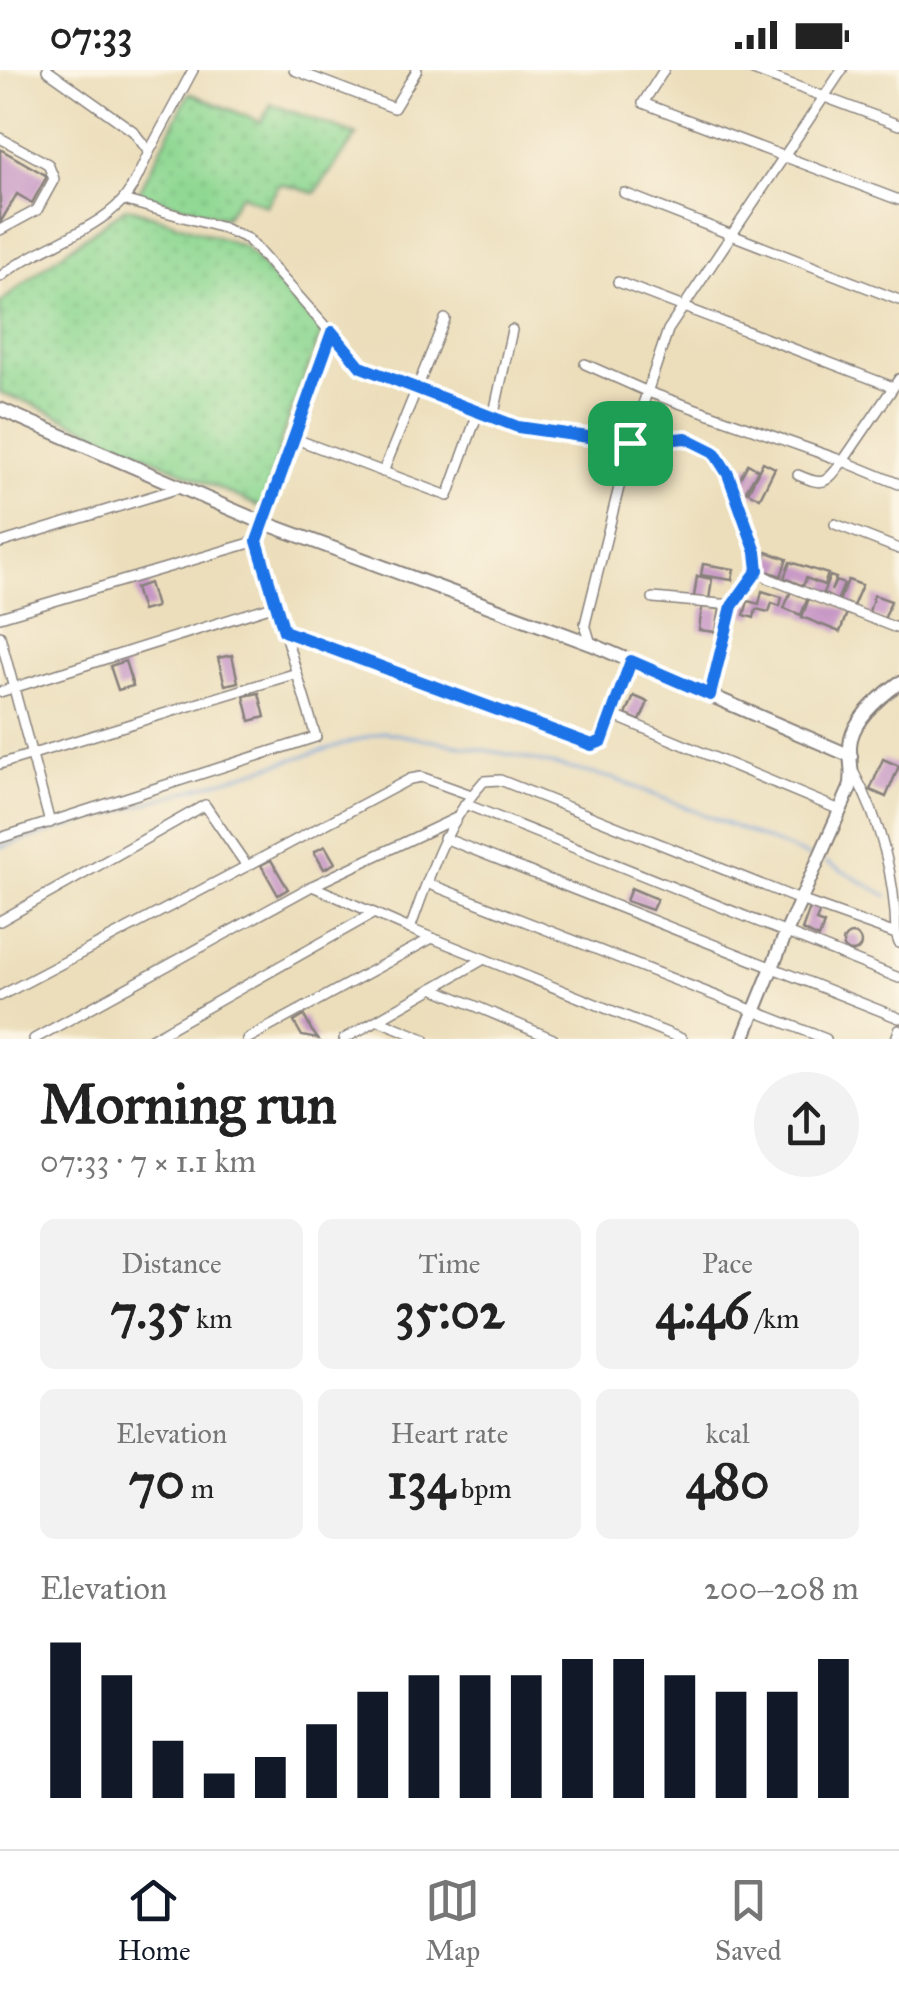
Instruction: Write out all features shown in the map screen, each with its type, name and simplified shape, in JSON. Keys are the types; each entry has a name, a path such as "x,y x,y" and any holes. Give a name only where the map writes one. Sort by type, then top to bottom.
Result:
{"street":[{"path":"46,70 133,132 150,152"},
{"path":"1,275 123,200 193,70"},
{"path":"294,70 394,108 417,70"},
{"path":"664,70 643,103 899,200"},
{"path":"754,70 898,123"},
{"path":"591,644 585,624 630,443 668,330 842,70"},
{"path":"0,138 48,164 54,179 37,210 0,230"},
{"path":"624,194 899,300"},
{"path":"123,200 248,239 361,367 518,427 630,443 686,438 714,452 728,474 756,552 758,570 732,606 710,695"},
{"path":"618,282 896,383 828,480 821,483 798,475"},
{"path":"383,472 445,319"},
{"path":"493,418 512,330"},
{"path":"0,838 316,737 257,541 332,332"},
{"path":"585,364 648,392 899,484"},
{"path":"0,410 266,523 591,644 851,756"},
{"path":"293,438 448,496 478,413"},
{"path":"0,543 182,487"},
{"path":"835,524 899,549"},
{"path":"0,617 257,541"},
{"path":"758,570 770,579 899,629"},
{"path":"652,598 732,606"},
{"path":"0,692 276,605"},
{"path":"284,631 592,745 602,741 631,661"},
{"path":"0,636 50,823"},
{"path":"0,764 297,674"},
{"path":"410,929 444,838 456,818 484,780 500,780 898,938 897,891 870,804 854,773 851,738 862,718 899,683"},
{"path":"612,715 840,810"},
{"path":"743,1039 854,773"},
{"path":"0,996 410,779 421,778 899,978"},
{"path":"0,920 205,805 247,866"},
{"path":"34,1039 312,886 456,818"},
{"path":"444,838 899,1018"},
{"path":"427,883 826,1039"},
{"path":"312,886 682,1039"},
{"path":"151,1039 374,913"},
{"path":"247,1039 432,938"},
{"path":"344,1039 484,959"},
{"path":"433,988 554,1039"},
{"path":"378,1020 424,1039"},
{"path":"896,1039 899,1030"}],"green space":[{"path":"189,93 261,122 271,104 357,135 315,193 280,184 266,206 241,194 225,218 138,194"},
{"path":"127,207 244,246 322,332 285,428 262,508 0,393 0,303"}],"building":[{"path":"0,149 47,176 32,203 17,194 0,223"},
{"path":"649,455 663,456 662,476 647,476"},
{"path":"763,462 775,468 760,498 748,492"},
{"path":"748,464 758,470 744,494 734,489"},
{"path":"767,552 787,559 781,576 761,569"},
{"path":"790,562 828,574 824,585 806,578 803,586 784,578"},
{"path":"703,564 734,569 732,580 701,575"},
{"path":"697,576 712,579 709,600 694,597"},
{"path":"830,576 836,578 831,591 836,581 844,584 837,601 823,593"},
{"path":"848,580 862,585 853,606 839,601"},
{"path":"149,583 156,607 142,611 135,588"},
{"path":"762,591 782,597 780,606 772,603 769,612 756,609 754,618 744,615 748,601 759,604"},
{"path":"791,591 808,597 801,615 784,608"},
{"path":"874,595 891,601 884,620 868,615"},
{"path":"809,598 848,610 840,632 802,617"},
{"path":"702,607 720,609 716,632 699,630"},
{"path":"232,655 238,682 225,685 218,658"},
{"path":"125,661 133,686 118,690 110,666"},
{"path":"259,693 265,717 250,721 244,696"},
{"path":"634,696 648,702 640,721 626,715"},
{"path":"883,759 899,766 886,797 870,790"},
{"path":"325,846 335,863 324,869 314,852"},
{"path":"271,860 288,889 278,895 261,865"},
{"path":"631,888 657,899 652,910 626,901"},
{"path":"811,905 821,908 816,921 824,924 819,938 802,930"},
{"path":"852,934 861,943 852,952 843,943"},
{"path":"304,1016 318,1039 302,1036 294,1022"}],"waterway":[{"path":"0,847 384,732 615,779 810,857"},
{"path":"826,862 888,896"}],"route":[{"path":"332,332 361,367 456,406 518,427 630,443 686,438 714,452 728,474 756,552 758,570 732,606 710,695 631,661 602,741 592,745 284,631 257,541 332,332"}]}
